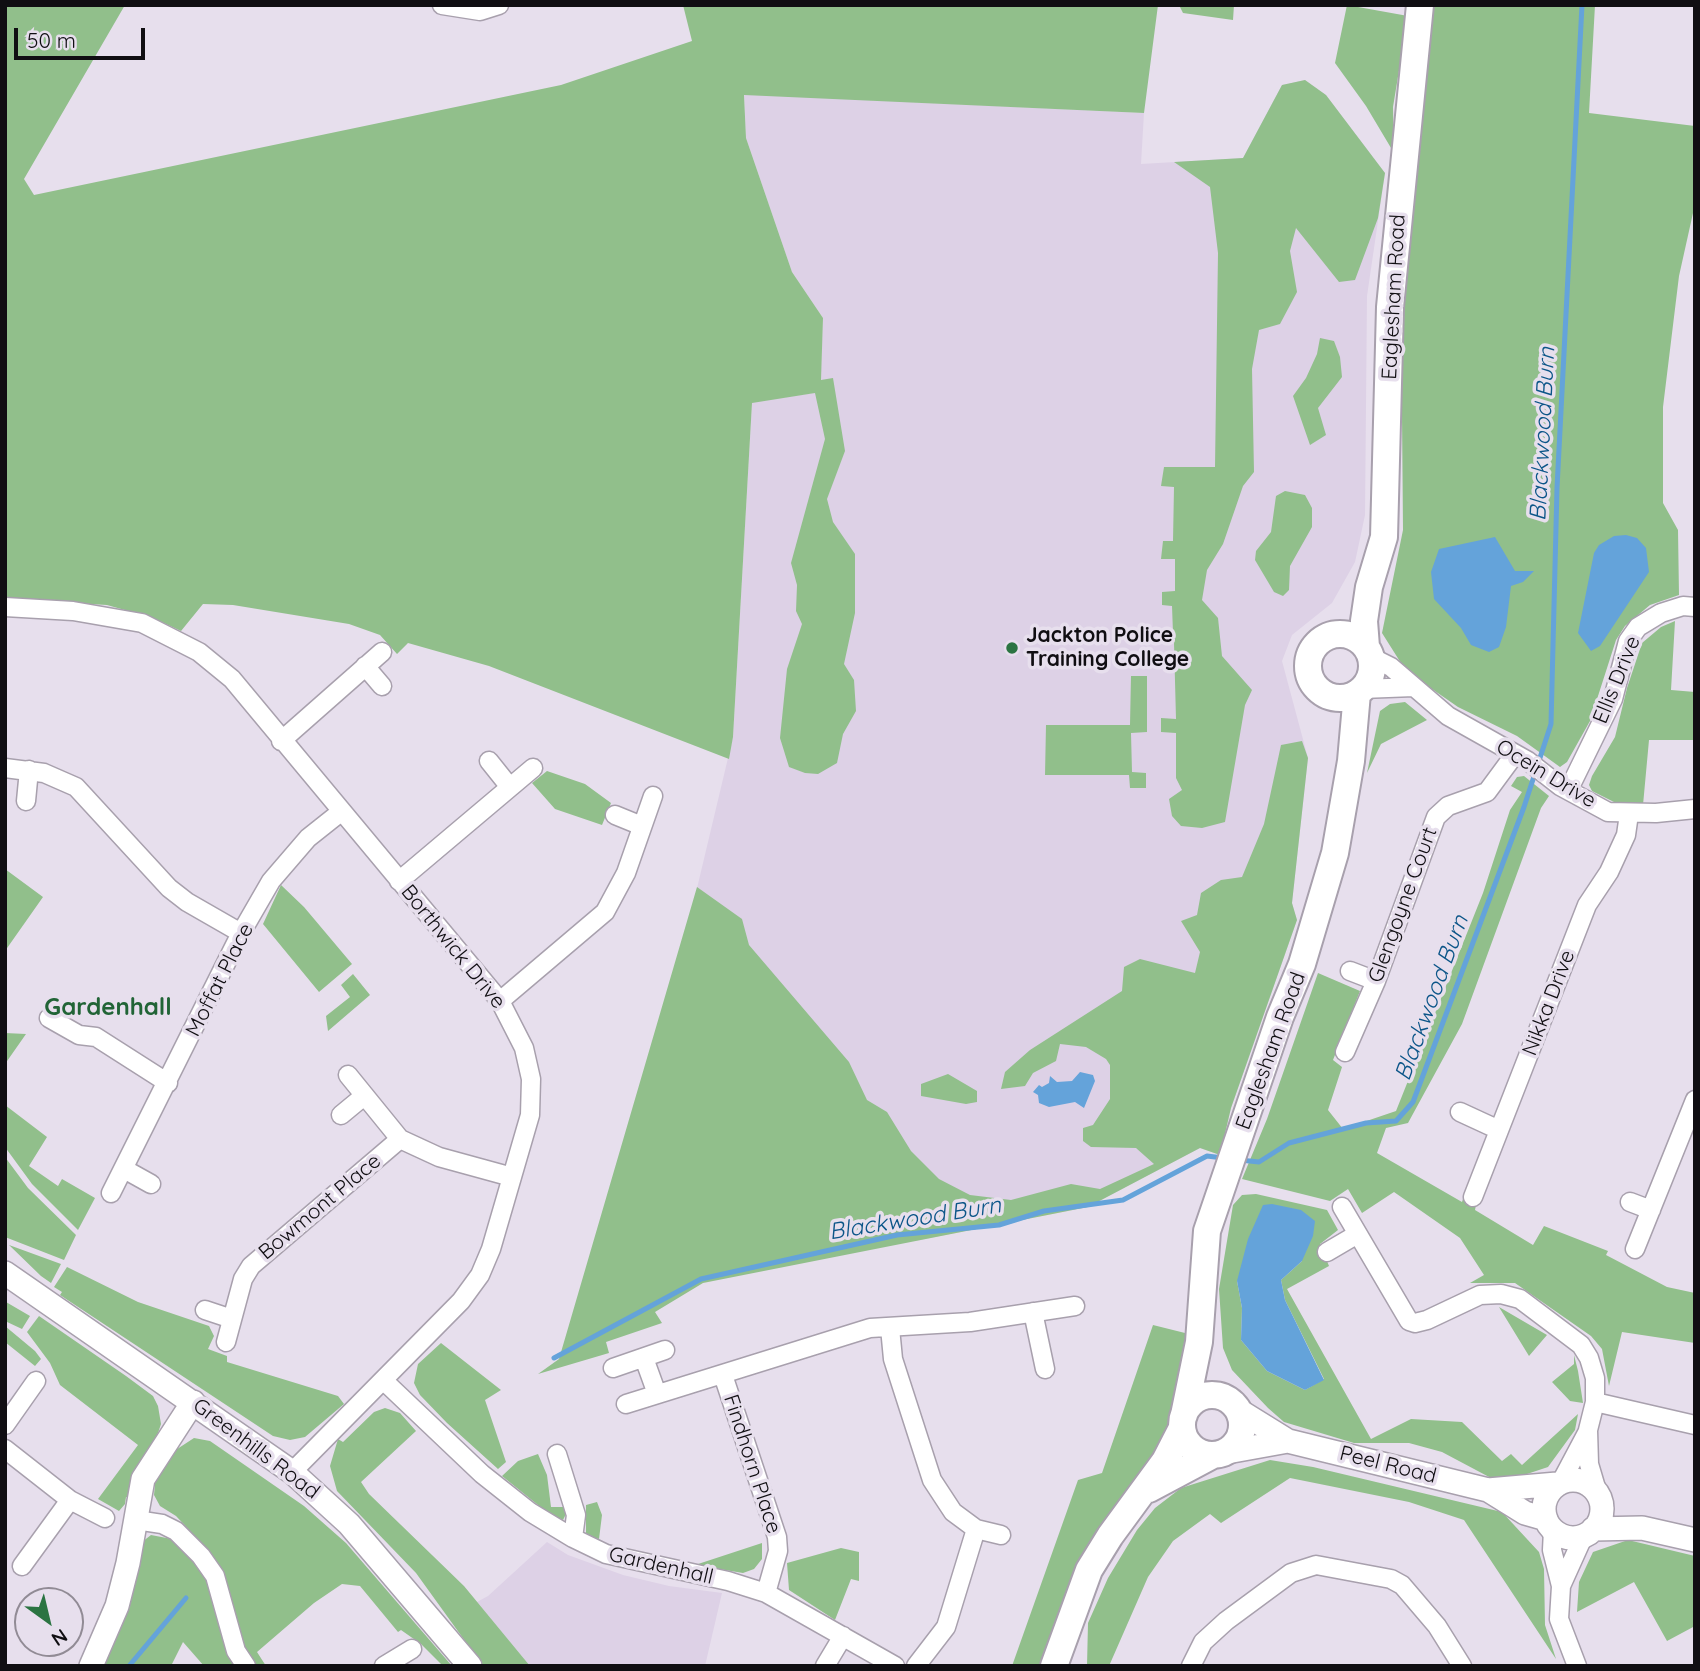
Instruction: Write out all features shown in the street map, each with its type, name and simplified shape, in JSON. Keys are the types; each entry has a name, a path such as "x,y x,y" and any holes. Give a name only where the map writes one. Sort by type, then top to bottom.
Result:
{"main road":[{"name":"Eaglesham Road","path":"1369,652 1364,621 1369,587 1384,537 1390,307 1420,5"},
{"path":"1351,761 1342,722 1324,694 1314,685 1309,671 1310,656 1369,587"},
{"path":"1320,642 1339,634 1359,640 1369,652 1371,677 1360,691 1340,698 1324,694"},
{"name":"Eaglesham Road","path":"1183,1422 1199,1342 1207,1231 1280,1017 1302,964 1335,853 1360,691"},
{"path":"1139,1496 1165,1479 1219,1454 1240,1438 1242,1419 1210,1370 1199,1342"},
{"path":"1054,1666 1090,1570 1165,1461 1183,1422 1202,1397 1210,1395 1233,1405"},
{"path":"1183,1422 1184,1437 1195,1451 1219,1454"}],"street":[{"path":"442,5 480,11 499,5"},
{"name":"Ellis Drive","path":"1569,789 1613,699 1628,641 1638,627 1661,613 1683,606 1695,607"},
{"name":"Borthwick Drive","path":"5,607 73,611 142,623 199,652 232,679 500,1001 521,1041 531,1079 530,1115 491,1249 480,1275 461,1301 292,1472"},
{"path":"281,741 382,652"},
{"name":"Ocein Drive","path":"1369,652 1391,667 1448,716 1522,757 1546,775 1608,812 1629,814 1695,810"},
{"path":"365,666 382,686"},
{"path":"1360,691 1414,687"},
{"name":"Glengoyne Court","path":"1345,1052 1376,981 1436,817 1448,806 1487,792 1522,757"},
{"path":"489,761 509,786"},
{"path":"5,768 29,770 59,778 76,788 169,888 187,902 241,933"},
{"path":"399,881 533,768"},
{"path":"26,801 29,770"},
{"path":"500,1001 605,912 626,873 653,796"},
{"name":"Moffat Place","path":"111,1193 241,933 286,860 307,838 342,811"},
{"name":"Nikka Drive","path":"1473,1196 1587,905 1609,872 1626,835 1629,814"},
{"path":"615,816 642,826"},
{"path":"1350,971 1376,981"},
{"path":"49,1018 79,1035 96,1037 168,1083"},
{"name":"Bowmont Place","path":"348,1075 400,1139 439,1157 512,1177"},
{"path":"341,1115 364,1096"},
{"path":"1635,1249 1695,1100"},
{"path":"1460,1112 1499,1130"},
{"name":"Bowmont Place","path":"226,1342 243,1279 251,1266 400,1139"},
{"path":"124,1169 151,1184"},
{"path":"1630,1202 1651,1210"},
{"path":"1342,1208 1409,1321 1415,1323 1427,1320 1480,1294 1502,1294 1520,1299 1570,1334 1590,1359 1595,1378 1595,1402 1588,1430 1559,1483 1546,1498 1552,1550 1560,1586 1559,1619 1577,1666"},
{"path":"1326,1252 1356,1235"},
{"name":"Greenhills Road","path":"5,1273 292,1472 349,1524 470,1666"},
{"name":"Findhorn Place","path":"626,1404 870,1328 970,1322 1076,1306"},
{"path":"205,1310 232,1319"},
{"path":"1033,1312 1045,1369"},
{"path":"890,1328 893,1359 932,1480 953,1512 976,1529 1000,1535"},
{"path":"613,1368 665,1350"},
{"path":"644,1358 657,1394"},
{"name":"Findhorn Place","path":"723,1375 777,1537 778,1551 766,1593"},
{"name":"Gardenhall","path":"383,1380 482,1474 530,1512 573,1538 606,1554 728,1581 766,1593 895,1666"},
{"path":"5,1425 36,1381"},
{"path":"91,1666 117,1606 143,1479 193,1402"},
{"path":"1595,1402 1695,1425"},
{"path":"1233,1405 1288,1441"},
{"path":"1560,1586 1589,1532 1602,1514 1589,1464 1588,1430"},
{"path":"1219,1454 1288,1441"},
{"name":"Peel Road","path":"1288,1441 1488,1490"},
{"path":"5,1449 70,1500 105,1518"},
{"path":"557,1454 576,1515 573,1538"},
{"path":"1488,1490 1581,1480 1642,1528"},
{"path":"1488,1490 1568,1537 1589,1532 1642,1528 1695,1540"},
{"path":"22,1566 70,1500"},
{"path":"136,1520 162,1524 176,1531 201,1556 215,1576 236,1651 246,1666"},
{"path":"916,1666 946,1627 976,1529"},
{"path":"1191,1666 1198,1649 1226,1621 1291,1573 1316,1566 1391,1579 1402,1585 1437,1626 1462,1666"},
{"path":"825,1666 843,1636"},
{"path":"384,1666 412,1649"}],"shaded area":[{"name":"Jackton Police Training College","path":"1305,80 1326,95 1385,173 1367,296 1365,515 1355,562 1332,603 1292,635 1282,661 1308,758 1292,903 1297,920 1231,1108 1220,1155 1200,1148 1088,1207 915,1241 693,905 733,737 752,402 820,392 823,318 792,272 746,138 744,94 1144,113 1141,164 1243,158 1282,85"},
{"path":"547,1542 568,1555 623,1575 669,1586 722,1593 705,1666 530,1666 477,1602 488,1596"}],"green space":[{"path":"5,5 125,5 24,179 34,195 561,85 692,41 683,5 1158,5 1144,113 744,95 746,138 792,272 823,318 821,380 833,378 845,451 827,499 833,522 855,554 855,613 844,664 854,680 856,711 843,734 837,763 818,774 789,767 780,738 787,669 802,624 796,611 797,585 791,563 825,439 815,393 752,403 733,737 729,759 489,666 408,643 397,654 380,635 349,624 233,605 203,604 181,631 153,618 107,605 5,599"},
{"path":"1179,5 1234,5 1233,20 1183,13"},
{"path":"1347,5 1408,16 1393,107 1394,153 1366,106 1335,63"},
{"path":"1428,5 1595,5 1589,113 1695,126 1695,204 1679,276 1663,407 1663,503 1678,530 1679,595 1650,605 1625,626 1616,640 1590,721 1567,762 1560,767 1517,736 1458,707 1406,671 1382,633 1403,530 1401,301"},
{"path":"1305,80 1326,95 1385,173 1378,218 1355,280 1339,282 1296,228 1290,251 1297,292 1280,324 1259,330 1252,369 1254,472 1243,486 1223,544 1207,570 1202,600 1218,618 1222,656 1252,690 1245,705 1225,822 1202,828 1181,826 1172,816 1169,799 1182,790 1176,778 1176,733 1161,732 1161,718 1176,719 1174,643 1161,643 1162,634 1173,633 1172,606 1162,605 1162,592 1175,591 1175,559 1161,559 1163,541 1173,541 1174,487 1161,486 1164,467 1215,467 1218,253 1210,187 1174,162 1243,158 1282,85"},
{"path":"1320,338 1334,341 1340,357 1342,377 1318,408 1326,435 1310,445 1293,396 1306,378 1317,354"},
{"path":"1285,491 1305,495 1312,508 1312,527 1290,566 1289,590 1283,596 1274,592 1255,560 1256,551 1271,532 1276,496"},
{"path":"1675,621 1671,690 1695,692 1695,740 1649,740 1643,805 1614,802 1592,791 1589,785 1592,776 1615,737 1642,643 1661,627"},
{"path":"1131,676 1147,676 1147,732 1131,733 1132,772 1146,773 1146,788 1130,788 1129,775 1045,775 1046,725 1130,725"},
{"path":"1405,702 1427,720 1381,744 1367,773 1380,711 1390,704"},
{"path":"1302,741 1308,758 1292,903 1297,920 1231,1108 1220,1155 1200,1148 1088,1207 703,1283 655,1312 662,1323 606,1342 609,1353 538,1374 559,1359 697,887 742,919 749,945 849,1062 867,1100 887,1112 911,1151 939,1179 970,1195 1011,1200 1071,1184 1100,1189 1154,1164 1136,1148 1091,1147 1083,1141 1083,1128 1093,1125 1110,1099 1110,1065 1106,1059 1086,1047 1060,1044 1056,1061 1033,1073 1025,1086 1001,1089 1005,1072 1030,1050 1122,991 1124,967 1140,959 1195,973 1200,952 1181,921 1197,915 1201,893 1221,880 1242,877 1264,824 1281,745"},
{"path":"547,771 585,784 611,803 602,825 555,809 532,783"},
{"path":"1524,776 1549,796 1541,808 1462,1024 1408,1123 1386,1128 1377,1153 1462,1202 1463,1199 1476,1205 1475,1210 1533,1245 1544,1226 1608,1251 1606,1255 1667,1287 1695,1293 1695,1343 1622,1332 1609,1386 1602,1349 1591,1336 1515,1283 1470,1283 1484,1275 1460,1238 1394,1192 1362,1213 1348,1189 1330,1201 1242,1179 1267,1119 1318,973 1360,991 1333,1060 1342,1067 1328,1110 1343,1129 1396,1111 1483,893 1510,810 1522,792 1511,786 1517,777"},
{"path":"5,869 43,897 5,951"},
{"path":"281,885 304,907 352,964 319,992 263,924"},
{"path":"353,974 370,995 328,1031 326,1016 350,997 341,985"},
{"path":"5,1033 26,1034 5,1064"},
{"path":"948,1074 977,1091 977,1102 966,1104 921,1096 921,1084"},
{"path":"5,1105 47,1137 29,1166 58,1186 62,1179 95,1198 78,1230 32,1184 5,1147"},
{"path":"5,1157 28,1188 76,1235 64,1260 5,1237"},
{"path":"1256,1194 1327,1210 1338,1230 1320,1244 1329,1266 1287,1289 1371,1439 1411,1419 1462,1422 1502,1461 1511,1454 1522,1465 1578,1414 1575,1430 1548,1467 1521,1476 1491,1478 1442,1452 1409,1443 1354,1443 1284,1422 1268,1408 1232,1370 1223,1348 1219,1289 1233,1205 1242,1195","holes":["1302,1261 1281,1280 1285,1300 1324,1379 1305,1390 1267,1371 1241,1340 1242,1308 1237,1281"]},
{"path":"9,1245 61,1264 51,1283 41,1276"},
{"path":"67,1267 138,1302 209,1326 214,1336 208,1349 227,1356 227,1362 338,1396 344,1404 305,1437 290,1440 273,1436 60,1295 62,1292 54,1287"},
{"path":"6,1302 30,1316 22,1329 5,1321"},
{"path":"1499,1307 1547,1335 1529,1356"},
{"path":"39,1316 153,1396 158,1406 161,1424 158,1433 139,1466 130,1498 126,1497 125,1504 119,1511 98,1499 138,1445 60,1385 50,1363 27,1332"},
{"path":"1153,1325 1189,1334 1166,1437 1097,1534 1058,1615 1039,1666 1012,1666 1078,1480 1102,1473"},
{"path":"5,1326 41,1359 35,1366 5,1342"},
{"path":"441,1343 501,1390 485,1400 506,1462 498,1469 447,1423 420,1395 414,1383 418,1364"},
{"path":"1574,1355 1583,1403 1570,1401 1552,1382 1574,1364"},
{"path":"385,1408 400,1413 416,1431 361,1482 369,1494 464,1586 530,1666 483,1666 416,1573 337,1491 330,1466 338,1439 343,1442 374,1412"},
{"path":"194,1438 210,1441 304,1506 346,1543 452,1666 443,1666 421,1644 401,1630 398,1632 360,1586 342,1584 314,1603 257,1652 266,1666 253,1666 244,1653 191,1539 193,1534 176,1516 160,1506 154,1495 156,1473 168,1455"},
{"path":"538,1454 547,1475 551,1507 564,1507 567,1512 563,1520 548,1513 502,1476 518,1461"},
{"path":"1270,1460 1313,1467 1502,1512 1539,1552 1544,1569 1545,1625 1556,1659 1464,1520 1409,1502 1290,1478 1221,1523 1210,1514 1173,1541 1148,1577 1109,1666 1087,1666 1088,1623 1108,1578 1137,1530 1155,1508 1181,1488"},
{"path":"597,1502 602,1515 599,1539 586,1536 586,1505"},
{"path":"151,1535 177,1540 205,1568 240,1666 204,1666 183,1642 171,1666 102,1666 142,1542"},
{"path":"1628,1540 1695,1556 1695,1626 1667,1641 1634,1582 1577,1612 1579,1582 1593,1552"},
{"path":"762,1543 762,1559 754,1569 743,1573 695,1565"},
{"path":"841,1548 859,1552 859,1581 851,1579 835,1620 789,1590 787,1563"}],"water":[{"path":"1614,536 1637,538 1646,548 1649,572 1600,646 1591,651 1578,633 1594,553 1599,545"},
{"path":"1495,537 1515,571 1534,571 1523,582 1511,586 1506,627 1499,647 1489,652 1471,645 1461,628 1434,599 1431,572 1439,549"},
{"path":"1080,1072 1093,1075 1095,1081 1084,1108 1075,1102 1049,1107 1039,1103 1038,1095 1033,1092 1039,1085 1042,1087 1049,1083 1050,1076 1057,1082 1072,1081"},
{"path":"1272,1204 1301,1210 1315,1221 1313,1236 1302,1261 1281,1280 1285,1300 1324,1380 1305,1390 1267,1371 1241,1340 1242,1308 1237,1281 1248,1239 1263,1205"}],"waterway":[{"name":"Blackwood Burn","path":"1240,1160 1259,1162 1289,1143 1366,1123 1396,1121 1413,1102 1524,807 1551,724 1557,488 1582,5"},
{"name":"Blackwood Burn","path":"554,1358 701,1279 897,1235 999,1225 1044,1211 1123,1200 1207,1156 1223,1158"},
{"name":"Blackwood Burn","path":"129,1666 186,1598"}],"place":[{"name":"Jackton Police Training College","path":"1012,648"}],"district":[{"name":"Gardenhall","path":"108,1008"}]}
